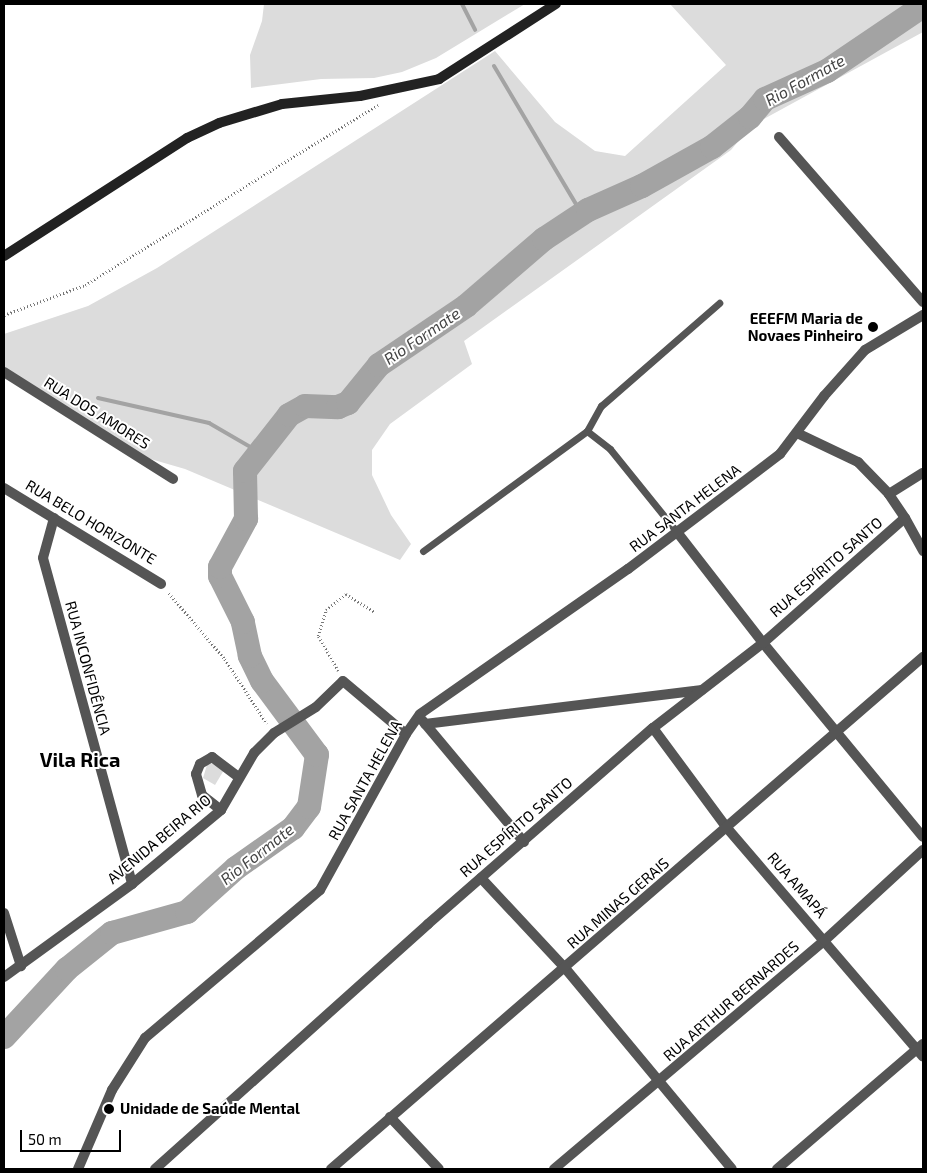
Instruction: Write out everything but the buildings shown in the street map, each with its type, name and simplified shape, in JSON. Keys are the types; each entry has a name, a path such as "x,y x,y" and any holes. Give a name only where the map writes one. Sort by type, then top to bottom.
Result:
{"main road":[{"path":"4,256 187,138 219,123 282,104 360,96 438,79 515,32 556,4"}],"street":[{"path":"779,137 923,302"},
{"name":"RUA SANTA HELENA","path":"78,1169 105,1104 133,1053 159,1024 320,890 406,734 422,720 780,454 807,422 824,396 865,350 923,315"},
{"name":"RUA DOS AMORES","path":"4,372 173,479"},
{"path":"797,433 858,462 889,494 923,551"},
{"path":"889,494 923,473"},
{"name":"RUA BELO HORIZONTE","path":"4,488 161,584"},
{"name":"RUA INCONFIDÊNCIA","path":"54,518 43,558 132,884"},
{"name":"RUA ESPÍRITO SANTO","path":"161,1167 481,878 653,728 763,643 905,518"},
{"path":"677,532 763,643 923,837"},
{"name":"RUA MINAS GERAIS","path":"331,1169 923,657"},
{"path":"343,681 406,734"},
{"name":"AVENIDA BEIRA RIO","path":"4,977 132,884 221,810 254,753 274,733 316,707 343,681"},
{"path":"422,720 702,690"},
{"path":"422,720 524,842"},
{"name":"RUA AMAPÁ","path":"653,728 727,828 921,1050"},
{"path":"221,810 202,795 196,774 200,764 212,756 239,777"},
{"name":"RUA ARTHUR BERNARDES","path":"554,1169 661,1081 825,940 923,850"},
{"path":"481,878 565,968 661,1081 732,1169"},
{"path":"4,913 21,966"},
{"path":"777,1169 921,1050"},
{"path":"390,1117 439,1169"}],"lane":[{"path":"423,551 587,431 601,406 718,303"},
{"path":"587,431 610,449 677,532"}],"path":[{"path":"4,315 21,312 93,281 384,101"},
{"path":"161,584 220,652 274,733"},
{"path":"343,681 318,636 326,610 346,594 375,612"}],"shaded area":[{"path":"264,4 525,4 436,58 402,72 374,78 321,79 251,88 250,55 262,21"},
{"path":"670,4 923,4 923,32 751,126 731,150 464,341 472,364 390,424 372,450 372,475 391,515 411,544 400,560 185,469 123,451 4,371 4,334 88,306 157,268 495,51 555,122 595,151 625,156 726,65"},
{"path":"214,763 224,770 215,785 203,778 207,765"}],"waterway":[{"path":"462,4 475,30"},
{"name":"Rio Formate","path":"4,1037 67,969 112,933 187,912 236,868 293,828 309,807 317,755 262,681 250,656 243,622 220,576 220,567 246,519 245,471 289,415 305,406 338,407 348,403 379,365 466,306 544,239 588,210 642,186 712,147 750,117 765,99 827,71 923,6"},
{"path":"494,66 582,214"},
{"path":"98,398 209,423 259,452"}],"place":[{"name":"EEEFM Maria de Novaes Pinheiro","path":"873,327"},
{"name":"Unidade de Saúde Mental","path":"109,1109"}],"district":[{"name":"Vila Rica","path":"80,759"}]}
